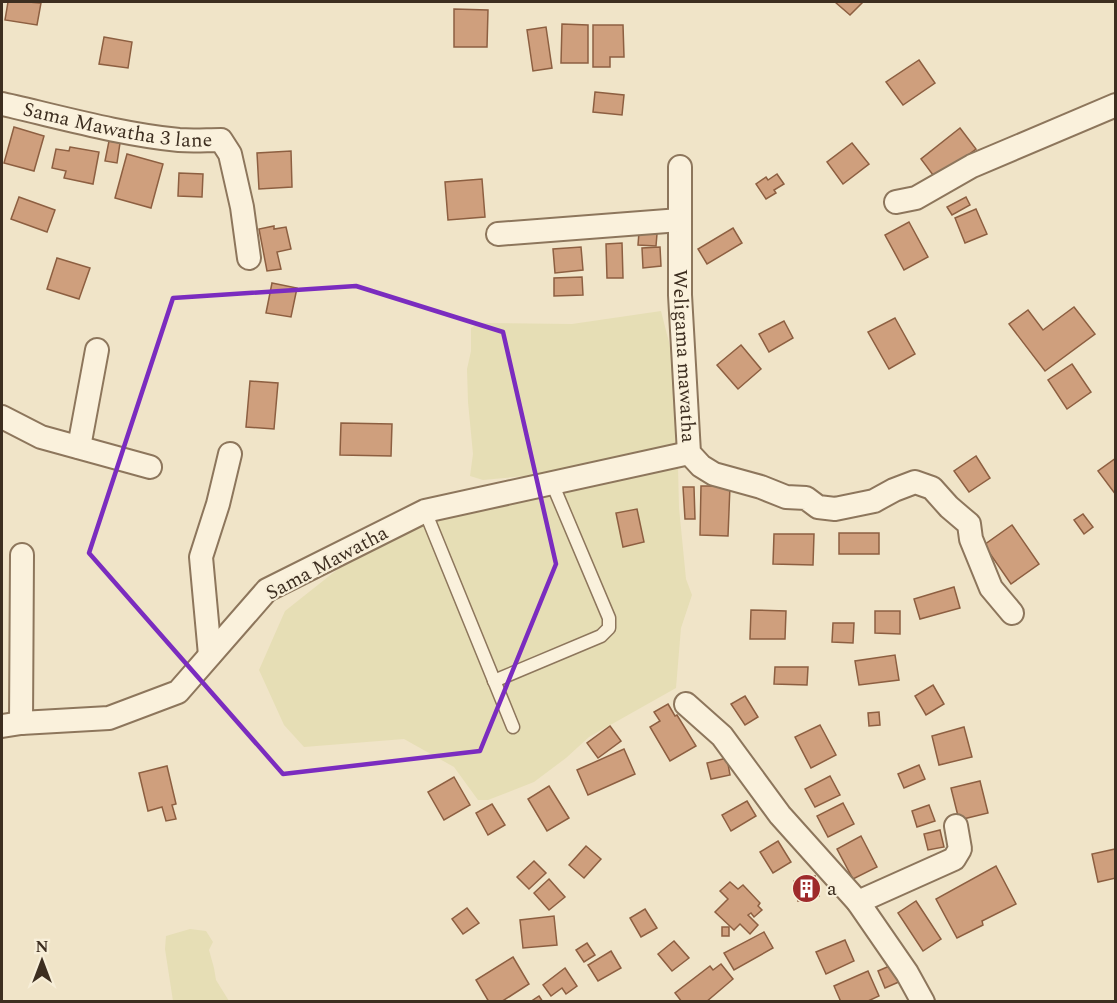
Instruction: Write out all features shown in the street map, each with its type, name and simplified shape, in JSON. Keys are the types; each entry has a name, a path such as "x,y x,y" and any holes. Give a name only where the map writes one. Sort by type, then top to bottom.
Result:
{"street":[{"name":"Sama Mawatha 3 lane","path":"2,104 96,126 157,137 180,140 221,140 230,154 242,207 249,258"},
{"path":"896,202 916,198 972,166 1116,105"},
{"name":"Weligama mawatha","path":"680,167 680,295 689,453 701,466 714,474 786,496 806,498 818,507 835,509 874,501 915,482 932,488 969,524 971,539 991,588 1012,613"},
{"path":"498,234 680,220"},
{"path":"79,447 97,350"},
{"path":"2,417 40,436 150,466"},
{"name":"Sama Mawatha","path":"11,725 109,718 178,692 267,590 425,511 689,453"},
{"path":"210,656 201,557 218,504 230,454"},
{"path":"11,725 22,555"},
{"path":"686,704 722,736 780,815 858,902 907,973 923,1002"},
{"path":"858,902 954,860 960,849 956,826"}],"lane":[{"path":"494,681 601,636 609,628 609,618 552,483"},
{"path":"425,511 513,728"}],"highlighted area":[{"path":"356,286 503,332 556,564 480,751 283,774 89,553 173,298"}],"shaded area":[{"path":"661,311 672,354 677,412 676,448 525,476 483,480 470,476 473,454 467,369 471,351 471,328 479,323 572,324"},
{"path":"678,466 679,508 686,579 692,595 681,628 676,688 589,737 534,782 488,800 478,800 454,767 404,739 304,747 284,725 259,670 285,611 338,569 342,556 436,520"},
{"path":"190,929 206,931 213,942 209,950 216,980 229,1001 173,1001 165,949 166,936"}],"building":[{"path":"8,2 41,3 37,25 5,20"},
{"path":"835,2 863,2 850,15"},
{"path":"454,9 488,10 487,47 454,47"},
{"path":"562,24 588,25 588,63 561,63"},
{"path":"593,25 623,25 624,57 610,57 610,67 593,67"},
{"path":"546,27 552,68 533,71 527,30"},
{"path":"104,37 132,42 128,68 99,64"},
{"path":"919,60 935,83 903,105 886,82"},
{"path":"595,92 624,95 622,115 593,112"},
{"path":"14,127 44,136 34,171 4,163"},
{"path":"960,128 976,149 936,179 921,159"},
{"path":"109,141 120,143 117,163 105,161"},
{"path":"852,143 869,164 843,184 827,162"},
{"path":"70,147 99,152 93,184 64,178 66,171 52,168 56,149 69,151"},
{"path":"291,151 292,187 259,189 257,153"},
{"path":"127,154 163,164 151,208 115,198"},
{"path":"179,173 203,174 202,197 178,196"},
{"path":"777,174 784,184 766,199 756,184 766,177 768,180"},
{"path":"482,179 485,217 448,220 445,182"},
{"path":"19,197 55,210 47,232 11,219"},
{"path":"966,197 970,205 952,215 947,207"},
{"path":"976,209 987,234 965,243 955,218"},
{"path":"909,222 928,257 904,270 885,235"},
{"path":"274,226 274,229 286,227 291,249 277,252 281,269 267,271 259,229"},
{"path":"733,228 742,243 707,264 698,249"},
{"path":"639,232 657,234 656,246 638,245"},
{"path":"622,243 623,278 607,278 606,244"},
{"path":"581,247 583,270 555,273 553,249"},
{"path":"660,247 661,266 643,268 642,248"},
{"path":"57,258 90,268 79,299 47,289"},
{"path":"582,277 583,295 554,296 554,278"},
{"path":"272,283 297,288 291,317 266,313"},
{"path":"1074,307 1095,334 1045,371 1009,324 1028,310 1043,330"},
{"path":"895,318 915,354 889,369 868,332"},
{"path":"784,321 793,338 769,352 759,334"},
{"path":"741,345 761,369 738,389 717,365"},
{"path":"1072,364 1091,392 1067,409 1048,380"},
{"path":"250,381 278,383 274,429 246,427"},
{"path":"341,423 392,424 391,456 340,455"},
{"path":"976,456 990,478 969,492 954,471"},
{"path":"1116,458 1116,495 1098,471"},
{"path":"701,486 730,486 728,536 700,535"},
{"path":"683,487 694,487 695,519 685,519"},
{"path":"637,509 644,542 623,547 616,513"},
{"path":"1083,514 1093,527 1084,534 1074,520"},
{"path":"1012,525 1039,564 1011,584 984,545"},
{"path":"839,533 879,533 879,554 839,554"},
{"path":"774,534 814,534 813,565 773,564"},
{"path":"954,587 960,608 920,619 914,599"},
{"path":"751,610 786,611 785,639 750,639"},
{"path":"875,611 900,611 900,634 875,633"},
{"path":"833,623 854,623 853,643 832,642"},
{"path":"895,655 899,680 859,685 855,661"},
{"path":"775,667 808,667 807,685 774,684"},
{"path":"933,685 944,704 926,715 915,696"},
{"path":"745,696 758,717 745,725 731,704"},
{"path":"668,704 696,746 670,761 650,727 660,721 654,712"},
{"path":"879,712 880,725 869,726 868,713"},
{"path":"820,725 836,755 811,768 795,737"},
{"path":"610,726 621,741 598,758 587,743"},
{"path":"964,727 972,757 939,765 932,736"},
{"path":"624,749 635,774 588,795 577,770"},
{"path":"727,758 730,775 711,779 707,763"},
{"path":"919,765 925,779 904,788 898,774"},
{"path":"167,766 176,804 172,805 176,819 166,821 162,807 148,811 139,773"},
{"path":"830,776 840,795 815,807 805,789"},
{"path":"454,777 470,805 444,820 428,792"},
{"path":"980,781 988,813 959,820 951,788"},
{"path":"549,786 569,818 547,831 528,799"},
{"path":"747,801 756,816 731,831 722,815"},
{"path":"843,803 854,824 828,837 817,816"},
{"path":"492,804 505,825 488,835 476,813"},
{"path":"929,805 935,821 917,827 912,811"},
{"path":"940,830 944,847 928,850 924,834"},
{"path":"861,836 877,867 853,879 837,849"},
{"path":"778,841 791,862 773,873 760,852"},
{"path":"586,846 601,859 584,878 569,865"},
{"path":"1115,849 1116,878 1098,882 1092,854"},
{"path":"534,861 546,873 529,889 517,877"},
{"path":"996,866 1016,904 982,921 983,925 957,938 936,899"},
{"name":"a","path":"815,876 819,896 798,901 794,881"},
{"path":"549,879 565,897 549,910 534,893"},
{"path":"730,882 738,889 743,885 760,903 758,906 762,910 754,917 751,913 748,915 758,925 750,934 740,924 734,930 715,912 728,899 720,891"},
{"path":"916,901 941,939 923,951 898,913"},
{"path":"467,908 479,923 463,934 452,919"},
{"path":"645,909 657,928 641,937 630,918"},
{"path":"554,916 557,945 523,948 520,920"},
{"path":"722,927 729,927 729,936 722,936"},
{"path":"764,932 773,948 734,970 724,953"},
{"path":"845,940 854,961 826,974 816,952"},
{"path":"674,941 689,958 672,971 658,954"},
{"path":"587,943 595,955 584,962 576,950"},
{"path":"611,951 621,968 598,981 588,965"},
{"path":"513,957 529,984 501,1002 489,1002 476,980"},
{"path":"721,964 733,979 706,1002 682,1002 675,993 710,966 713,970"},
{"path":"894,964 901,981 885,988 878,971"},
{"path":"565,968 577,986 566,994 562,988 551,996 543,985"},
{"path":"868,971 879,996 866,1002 841,1002 834,986"},
{"path":"539,996 543,1002 530,1002"}],"place":[{"name":"a","path":"806,889"}]}
